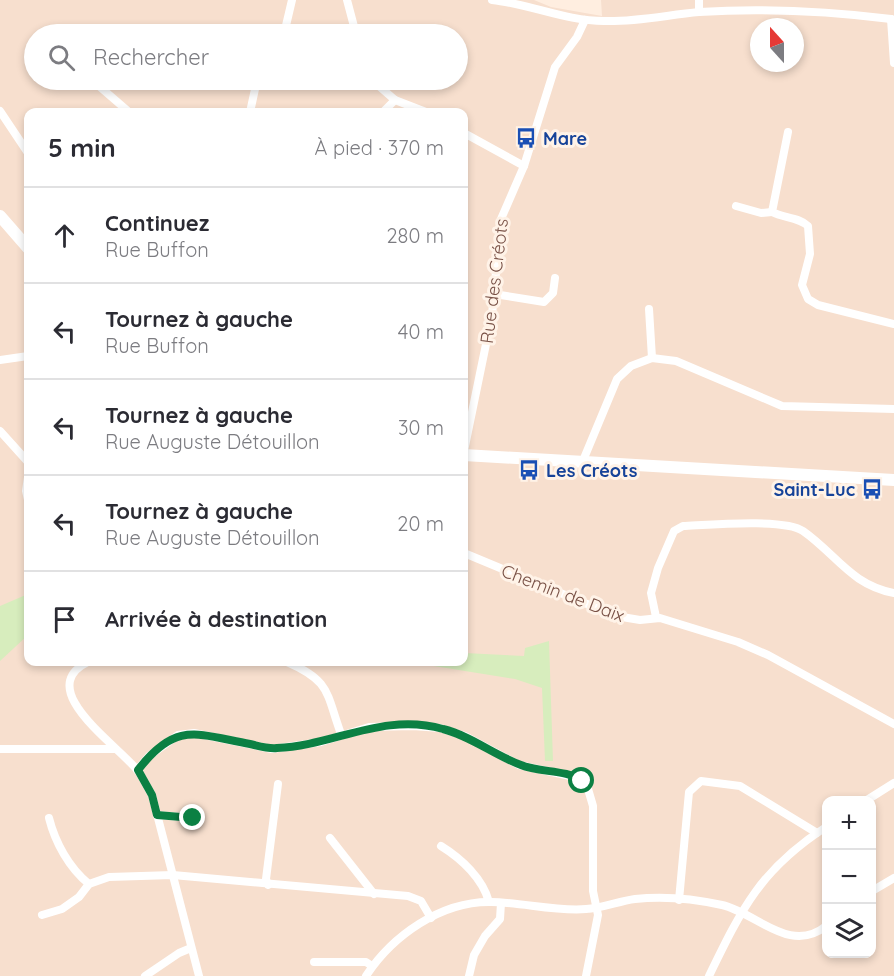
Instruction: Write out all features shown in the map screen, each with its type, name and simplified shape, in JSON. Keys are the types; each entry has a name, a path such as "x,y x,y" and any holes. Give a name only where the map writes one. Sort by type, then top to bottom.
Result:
{"street":[{"path":"286,24 292,0"},
{"path":"347,0 353,24"},
{"path":"492,0 515,2 585,20 644,20 699,12 793,11 892,17 894,63"},
{"path":"699,0 699,12"},
{"name":"Rue des Créots","path":"468,434 484,358 494,294 501,219 524,166 555,67 577,37 585,20"},
{"path":"104,90 124,108"},
{"path":"251,108 255,90"},
{"path":"383,90 394,100 415,108"},
{"path":"387,108 394,100"},
{"path":"0,111 24,147"},
{"path":"772,212 788,132"},
{"path":"468,135 524,166"},
{"path":"736,206 761,213 772,212 782,218 802,221 808,226 810,254 802,285 808,299 818,306 894,324"},
{"path":"0,216 24,243"},
{"path":"494,294 544,302 553,293 555,278"},
{"path":"649,309 652,358"},
{"path":"0,360 24,357"},
{"path":"582,463 617,379 632,366 652,358 676,361 782,406 894,409"},
{"path":"0,430 24,457"},
{"path":"468,453 582,463 894,480"},
{"path":"656,617 651,593 653,585 674,531 683,526 781,524 802,529 852,575 866,584 894,593"},
{"name":"Chemin de Daix","path":"468,555 616,616 640,620 656,617 738,642 768,655 894,724"},
{"path":"82,666 74,671 69,684 69,693 73,701 115,749 138,770 152,795 199,976"},
{"path":"296,666 308,671 320,681 326,690 341,734"},
{"path":"138,770 149,756 178,735 194,733 272,749 321,742 369,727 440,728 465,736 519,765 579,779 588,789 592,800 593,891 598,915 586,976"},
{"path":"0,749 115,749"},
{"path":"679,900 689,792 701,781 740,786 817,833"},
{"path":"874,796 894,783"},
{"path":"268,885 266,879 278,784"},
{"path":"157,815 193,818"},
{"path":"49,818 53,836 78,875 89,884"},
{"path":"709,976 740,913 767,875 822,830"},
{"path":"330,837 374,894"},
{"path":"441,846 453,853 485,886 489,902"},
{"path":"42,915 62,909 79,897 89,884 109,877 174,875 417,898 431,918"},
{"path":"876,889 894,878"},
{"path":"366,976 372,966 399,938 431,918 463,906 489,902 586,909 638,899 679,900 723,905 790,937 806,935 822,928"},
{"path":"469,976 474,955 485,936 500,919 501,903"},
{"path":"145,976 179,952 191,948"},
{"path":"314,962 366,962 372,966"}],"shaded area":[{"path":"0,0 534,0 551,7 602,16 601,0 894,0 894,976 0,976"}],"green space":[{"path":"24,596 24,639 0,661 0,606"},
{"path":"549,641 553,761 545,761 542,688 515,679 434,666 468,666 468,653 524,656 525,648"}],"place":[{"name":"Mare","path":"526,138"},
{"name":"Les Créots","path":"529,470"},
{"name":"Saint-Luc","path":"872,489"}],"route":[{"path":"193,818 157,815 152,795 138,770 149,756 178,735 194,733 272,749 321,742 350,731 369,727 440,728 465,736 519,765 571,775 582,781"}]}
